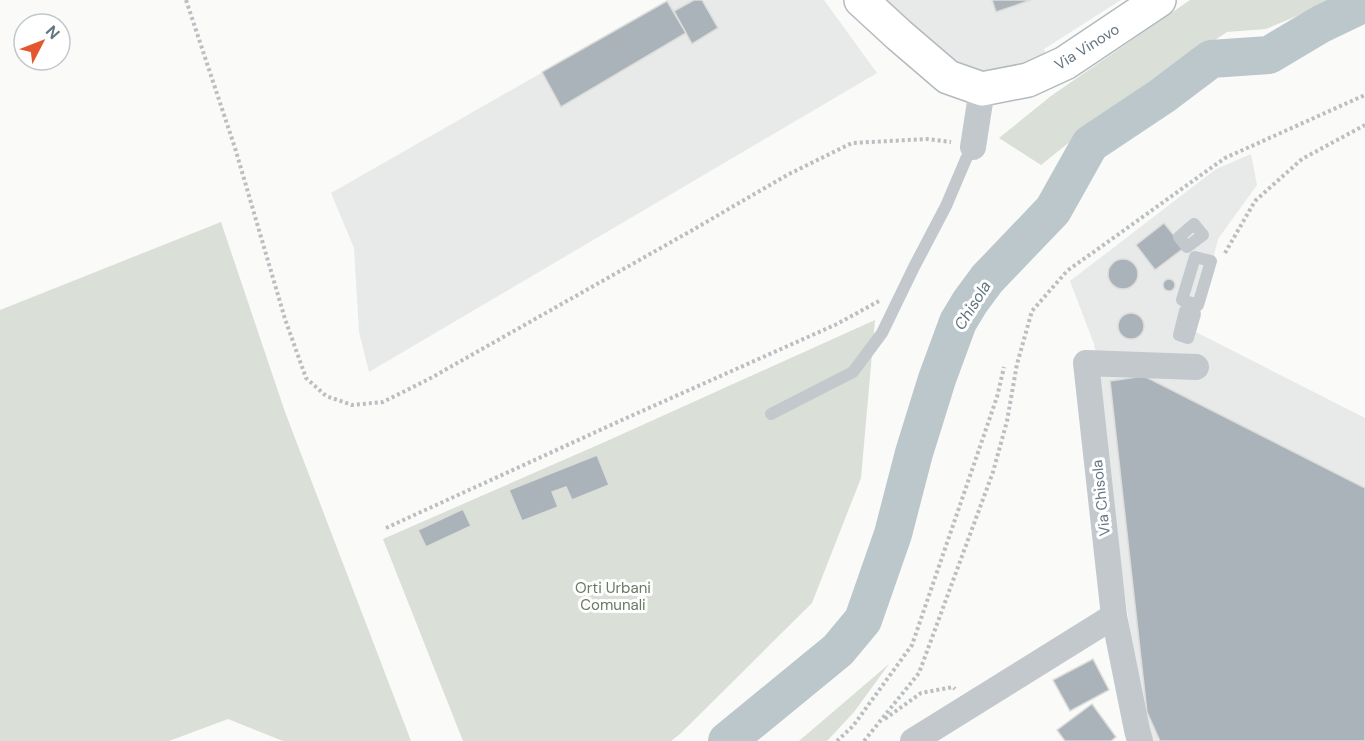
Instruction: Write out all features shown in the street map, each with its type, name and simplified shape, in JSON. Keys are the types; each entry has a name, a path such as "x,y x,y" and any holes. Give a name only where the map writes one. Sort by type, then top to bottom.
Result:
{"street":[{"path":"861,0 948,77 982,89 973,147"},
{"name":"Via Vinovo","path":"982,89 1028,80 1065,63 1160,0"},
{"name":"Via Chisola","path":"1140,741 1114,616 1086,363 1196,367"},
{"path":"913,741 1114,616"}],"lane":[{"path":"771,414 853,372 882,333 973,147"}],"path":[{"path":"186,0 235,148 285,319 306,378 326,396 352,405 383,402 429,379 789,174 852,143 927,139 973,147"},
{"path":"864,741 919,673 993,472 1007,421 1017,364 1032,311 1067,271 1226,158 1365,95"},
{"path":"1223,256 1255,201 1302,159 1365,125"},
{"path":"386,528 837,324 883,299"},
{"path":"837,741 853,726 912,645 997,397 1004,367"},
{"path":"879,723 921,693 953,687 967,707"}],"shaded area":[{"path":"669,0 824,0 877,73 369,372 359,332 354,248 331,193"},
{"path":"881,0 1121,0 1044,49 1047,57 987,77 947,61"},
{"path":"1251,154 1257,185 1218,239 1196,332 1365,418 1365,741 1152,741 1142,717 1117,538 1100,378 1094,344 1070,281 1216,169"}],"green space":[{"path":"1190,0 1335,0 1266,29 1227,32 1107,112 1041,165 999,138 1051,96"},
{"path":"221,222 285,412 411,741 283,741 228,719 169,741 0,741 0,310"},
{"name":"Orti Urbani Comunali","path":"875,320 861,478 812,603 671,741 463,741 383,539"},
{"path":"889,664 854,712 827,741 799,741"}],"building":[{"path":"694,0 702,0 718,28 692,44 674,11"},
{"path":"992,0 1031,0 996,12"},
{"path":"667,1 686,33 561,107 542,72"},
{"path":"1164,223 1184,248 1155,270 1136,245"},
{"path":"1123,259 1134,263 1138,274 1134,285 1123,289 1112,285 1108,274 1112,263"},
{"path":"1171,279 1175,285 1171,291 1167,291 1163,283"},
{"path":"1131,313 1140,317 1144,326 1140,335 1131,339 1122,335 1118,326 1122,317"},
{"path":"1144,376 1365,488 1365,741 1160,741 1147,712 1110,381"},
{"path":"597,455 609,485 572,500 566,487 552,492 558,507 522,521 509,490"},
{"path":"463,509 471,526 426,547 418,530"},
{"path":"1093,659 1109,690 1070,711 1053,680"},
{"path":"1092,704 1116,737 1111,741 1065,741 1057,730"}],"waterway":[{"name":"Chisola","path":"727,741 838,650 863,620 893,534 914,453 937,379 958,322 987,279 1053,210 1090,144 1162,96 1211,59 1269,55 1321,24 1365,3"}]}
